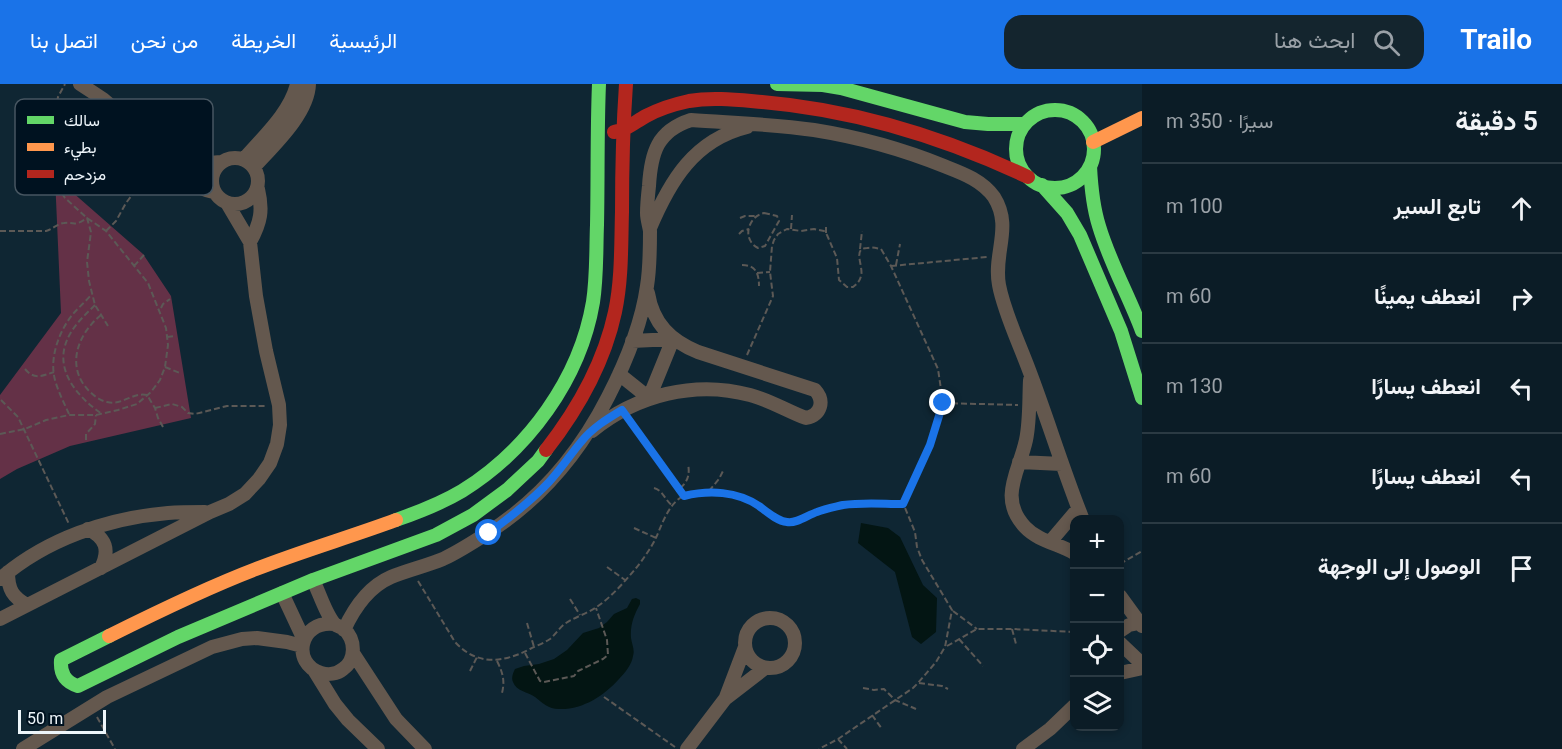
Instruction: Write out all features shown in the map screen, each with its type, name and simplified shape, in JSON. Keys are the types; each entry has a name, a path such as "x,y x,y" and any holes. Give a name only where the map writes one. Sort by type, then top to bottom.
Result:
{"main road":[{"path":"598,84 596,278 590,314 580,349 565,383 546,414 522,442 496,467 434,506 283,558 170,605 61,660 62,675 69,682 78,686 178,637 282,593 436,535 473,515 515,483 538,461 564,428 586,391 603,352 615,312 621,270 626,84"},
{"path":"777,84 821,85 864,94 965,122 1025,124"},
{"path":"597,127 609,131 623,131 645,117 690,101 772,102 866,117 951,143 990,158 1042,185 1069,216 1110,302 1136,373 1142,398"},
{"path":"1028,177 1021,168 1016,145 1019,134 1032,118 1040,113 1059,110 1075,116 1087,127 1094,150 1090,166 1094,206 1099,225 1142,331"},
{"path":"1093,142 1142,118"},
{"path":"1042,185 1058,188 1073,183 1090,166"},
{"path":"1079,234 1099,225"}],"street":[{"path":"80,84 103,99"},
{"path":"249,163 289,127 298,95 309,84"},
{"path":"692,120 711,143"},
{"path":"582,441 606,420 622,410 649,398 682,391 727,390 771,402 806,418 815,415 821,407 821,398 815,390 685,347 673,339 655,316 649,303 647,288 650,230 647,214 652,157 656,146 671,129 692,120 812,130 866,140 918,155 969,176 982,184 993,196 1000,210 1004,225 998,266 1002,298 1081,514 1050,542"},
{"path":"650,230 673,181 690,159 726,135 758,125"},
{"path":"213,163 232,158 249,163 258,174 261,216 250,242"},
{"path":"213,173 221,162"},
{"path":"650,168 673,181"},
{"path":"213,189 220,199 227,203 240,204 251,199 258,189"},
{"path":"0,620 229,504 245,494 270,463 277,444 280,425 279,405 256,296 250,242 227,203"},
{"path":"339,627 350,617 357,604 378,585 466,547 510,517 549,482 582,441 608,397 632,341 647,288"},
{"path":"632,341 673,339"},
{"path":"649,398 673,339"},
{"path":"1030,372 1026,440 1014,475 1011,489 1012,503 1017,516 1026,528 1037,537 1070,551"},
{"path":"619,374 649,398"},
{"path":"1019,462 1062,464"},
{"path":"27,605 12,592 4,576 33,556 74,535 128,518 169,513 210,512"},
{"path":"88,529 103,541 106,550 101,568"},
{"path":"314,580 339,627 352,640 353,653 396,719 425,749"},
{"path":"282,593 303,643 304,657 310,667 335,704 378,749"},
{"path":"1124,602 1141,624"},
{"path":"725,699 745,648 747,632 752,625 766,618 782,620 793,632 795,639 795,648 787,662 773,668 765,668 756,664 749,657 745,648"},
{"path":"303,643 316,626 327,624 339,627"},
{"path":"1124,628 1141,624"},
{"path":"23,749 107,696 212,647 227,642 257,638 303,643"},
{"path":"1124,648 1142,666 1124,671"},
{"path":"314,670 326,674 338,672 348,664 353,653"},
{"path":"687,749 725,699 765,668"},
{"path":"1023,749 1050,729 1070,710"}],"path":[{"path":"58,99 65,84"},
{"path":"0,434 25,429 46,420 102,414 137,404 160,380 165,367 168,345 166,328 148,283 106,231 87,218 63,195"},
{"path":"106,231 133,195"},
{"path":"741,218 764,213 777,216 779,221 765,246 758,248 749,240 750,223 755,216"},
{"path":"791,229 792,215"},
{"path":"0,231 46,231 54,229 61,223 75,224 87,218"},
{"path":"87,218 91,232 87,262 89,281 95,305 108,326"},
{"path":"826,224 826,233 837,258 839,280 847,287 857,284 861,276 858,254 862,231"},
{"path":"775,228 781,232"},
{"path":"739,234 749,229"},
{"path":"742,366 773,296 770,272 774,240 781,232 791,229 801,231 819,229 826,233"},
{"path":"896,265 900,244"},
{"path":"860,249 881,249 938,369 943,403 930,445 903,504 915,532 922,560 952,610 977,629"},
{"path":"135,266 144,255"},
{"path":"891,266 999,256"},
{"path":"742,265 751,266 758,273 759,286"},
{"path":"758,273 770,272"},
{"path":"69,416 55,379 55,353 60,334 72,315 92,294"},
{"path":"160,311 163,304 170,300"},
{"path":"95,305 70,334 64,354 66,376 71,384 90,406 102,414"},
{"path":"101,315 83,334 78,348 77,370 82,382 96,398 108,403 115,403 136,394 147,395"},
{"path":"167,337 176,336"},
{"path":"165,367 180,373"},
{"path":"25,369 36,376 54,372"},
{"path":"147,395 163,428"},
{"path":"1,400 18,417 25,429 74,535"},
{"path":"943,403 1029,405"},
{"path":"155,408 172,404 182,407 188,413 195,414 227,406 279,405"},
{"path":"622,410 684,496"},
{"path":"86,440 86,434 95,424 96,415"},
{"path":"679,489 687,481 688,464"},
{"path":"708,492 724,469"},
{"path":"654,488 662,492 673,506"},
{"path":"412,571 455,642 469,654 497,661 549,640 565,624 596,608 611,595 637,568 656,538 663,521 673,506 684,496 708,492 738,496 784,522 791,523 817,512 843,506 903,504"},
{"path":"634,528 656,538"},
{"path":"1124,561 1142,550"},
{"path":"607,567 625,580"},
{"path":"570,599 580,615"},
{"path":"524,652 540,681 544,682 574,676 578,671 603,659 608,655 606,640 596,608"},
{"path":"819,749 918,683 936,662 945,647 952,610"},
{"path":"527,622 534,647"},
{"path":"945,647 977,629 1070,632"},
{"path":"1012,629 1016,644"},
{"path":"959,639 983,666"},
{"path":"470,671 477,657"},
{"path":"497,661 503,673 502,693"},
{"path":"918,683 948,689"},
{"path":"863,688 884,689 895,700 916,709"},
{"path":"604,697 678,749"},
{"path":"91,706 115,749"},
{"path":"872,715 882,729"},
{"path":"838,738 847,749"}],"shaded area":[{"path":"56,195 76,195 143,254 171,296 191,418 70,446 0,479 0,395 61,313"},
{"path":"861,523 888,528 900,537 923,585 937,598 936,632 921,644 912,637 895,572 858,543"},
{"path":"632,599 640,600 640,604 631,629 634,652 631,662 621,677 599,696 576,707 555,709 515,685 512,677 515,669 554,659 567,650 583,633 599,628 614,614 627,608"}],"traffic: fast":[{"path":"396,520 462,491 508,455 547,410 576,358 586,331 595,283 599,84"},
{"path":"777,84 823,85 841,88 965,122 1025,124"},
{"path":"1055,110 1070,113 1082,122 1091,134 1094,149 1091,164 1082,176 1070,185 1055,188 1040,185 1028,176 1019,164 1016,149 1019,134 1028,122 1040,113 1055,110"},
{"path":"1090,166 1099,226 1142,331"},
{"path":"1042,185 1067,213 1080,235 1121,331 1142,398"},
{"path":"109,636 61,660 61,669 67,679 78,686 178,637 313,580 436,535 473,515 507,490 538,461 546,450"}],"traffic: slow":[{"path":"1093,142 1142,118"},
{"path":"109,636 237,576 396,520"}],"traffic: jam":[{"path":"546,450 569,418 588,385 604,349 615,312 621,262 626,84"},
{"path":"614,132 627,128 656,111 689,101 716,99 762,102 831,111 898,128 964,150 1028,177"}],"route":[{"path":"489,533 549,482 582,441 606,420 622,410 684,496 700,492 738,496 778,519 791,523 817,512 843,506 903,504 930,445 943,403"}]}
